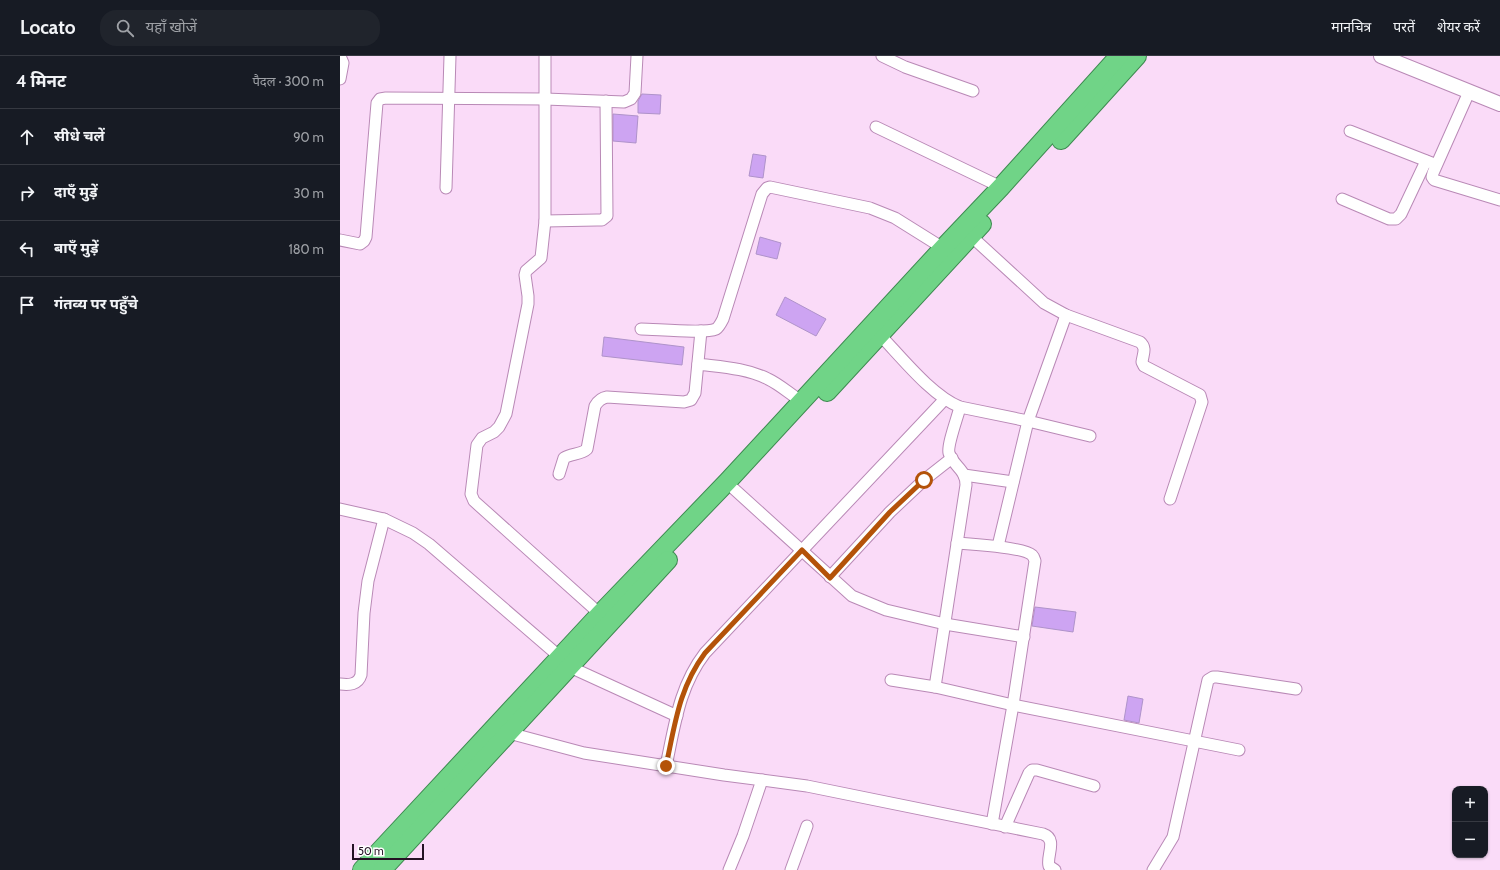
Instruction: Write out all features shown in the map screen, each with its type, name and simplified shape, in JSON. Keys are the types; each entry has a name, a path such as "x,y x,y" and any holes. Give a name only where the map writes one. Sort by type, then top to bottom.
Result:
{"highway":[{"path":"382,870 509,733 565,662 600,614 722,486 1001,187 1119,56"},
{"path":"362,870 734,489 880,335 1137,56"}],"street":[{"path":"340,56 343,63 340,79"},
{"path":"446,188 450,56"},
{"path":"545,56 544,221 541,258 526,271 525,275 528,304 506,414 499,428 482,438 477,445 470,494 474,501 600,614"},
{"path":"340,240 360,244 366,237 378,101 386,98 545,99 624,102 633,97 637,56"},
{"path":"882,56 905,67 973,91"},
{"path":"1381,56 1500,104"},
{"path":"1469,92 1432,176 1434,180 1500,200"},
{"path":"544,221 602,220 607,216 606,101"},
{"path":"876,127 1001,187"},
{"path":"1350,131 1437,164"},
{"path":"1342,199 1389,219 1396,218 1401,214 1426,161"},
{"path":"641,329 701,331 716,329 724,319 762,194 767,188 774,187 870,208 895,218 943,248"},
{"path":"971,236 1044,303 1066,315 1140,342 1144,346 1142,362 1144,366 1200,395 1202,402 1170,499"},
{"path":"998,546 1028,421 1066,315"},
{"path":"559,474 564,458 569,455 584,452 587,449 595,406 599,400 607,397 684,402 693,397 695,393 701,331"},
{"path":"880,335 944,400 960,407 1090,436"},
{"path":"698,364 735,369 757,374 769,379 801,401"},
{"path":"666,766 677,716 687,681 695,666 944,400"},
{"path":"935,687 966,485 964,474 952,458 949,450 960,407"},
{"path":"830,578 890,512 924,480 952,458"},
{"path":"964,474 1013,482"},
{"path":"734,489 802,550 830,578 852,596 886,610 945,624 1024,637"},
{"path":"340,509 384,519 413,533 429,544 565,662 677,716"},
{"path":"340,684 349,685 360,679 364,612 368,581 384,519"},
{"path":"957,543 998,546 1028,553 1035,561 1014,705 992,824"},
{"path":"1152,870 1173,836 1195,741 1206,684 1210,678 1217,677 1296,689"},
{"path":"892,680 935,687 1014,705 1239,750"},
{"path":"509,733 584,753 807,786 1043,834 1049,837 1051,843 1048,864 1050,868 1055,870"},
{"path":"1005,827 1028,773 1032,770 1037,770 1094,786"},
{"path":"729,870 743,836 762,780"},
{"path":"791,870 807,826"}],"building":[{"path":"642,94 661,95 660,114 638,113 638,101"},
{"path":"613,114 638,116 636,143 613,141"},
{"path":"753,154 766,156 763,178 749,176"},
{"path":"760,237 781,243 777,259 756,254"},
{"path":"785,297 826,319 816,336 776,315"},
{"path":"604,337 684,347 682,365 602,356"},
{"path":"1035,607 1076,612 1073,632 1032,626"},
{"path":"1128,696 1143,699 1139,723 1124,720"}],"route":[{"path":"666,766 679,703 687,681 695,666 705,653 802,550 830,578 890,512 924,480"}]}
